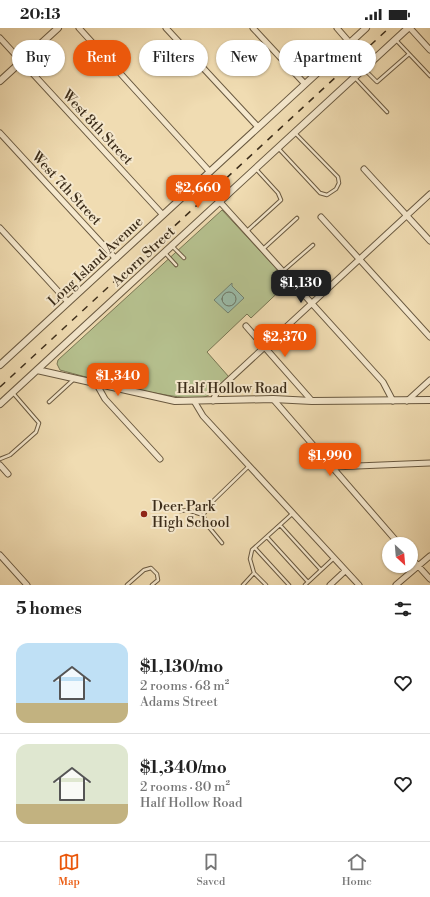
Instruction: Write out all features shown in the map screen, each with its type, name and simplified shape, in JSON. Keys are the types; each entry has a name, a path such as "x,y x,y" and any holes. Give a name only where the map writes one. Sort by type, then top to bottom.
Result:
{"street":[{"path":"45,40 58,28"},
{"path":"79,28 210,172"},
{"path":"166,28 258,127"},
{"path":"253,28 305,84"},
{"path":"337,28 347,40"},
{"name":"Long Island Avenue","path":"353,40 366,28"},
{"path":"409,28 430,50"},
{"name":"Acorn Street","path":"376,58 409,28"},
{"name":"West 8th Street","path":"0,38 12,51"},
{"path":"0,81 12,71"},
{"name":"West 8th Street","path":"35,76 163,215"},
{"name":"Long Island Avenue","path":"0,365 314,76"},
{"name":"Acorn Street","path":"0,404 354,78"},
{"name":"West 7th Street","path":"0,133 116,259"},
{"path":"364,169 430,241"},
{"path":"213,401 217,391 430,194"},
{"path":"220,202 384,382 393,400"},
{"path":"321,217 430,337"},
{"path":"0,228 68,302"},
{"path":"246,326 312,401"},
{"name":"Half Hollow Road","path":"37,370 175,401 195,402 273,399 312,401 430,400"},
{"path":"407,401 430,380"},
{"path":"96,383 105,399 160,459"},
{"path":"273,399 393,537"},
{"path":"195,402 203,416 359,585"},
{"path":"333,467 430,463"},
{"path":"0,465 8,474"},
{"path":"0,555 28,585"},
{"path":"430,556 418,566 430,579"},
{"path":"330,585 345,571"},
{"path":"396,585 410,573"}],"lane":[{"path":"395,40 430,76"},
{"path":"371,76 377,82 409,54"},
{"path":"354,78 387,112"},
{"path":"278,148 320,193 326,195 336,189 339,183 338,177 295,132"},
{"path":"246,231 281,200 278,193 256,168"},
{"path":"263,249 297,218"},
{"path":"283,271 312,244"},
{"path":"172,246 184,258"},
{"path":"165,252 176,265"},
{"path":"49,402 75,378"},
{"path":"0,459 10,455 36,432 39,423 13,392"},
{"path":"203,516 214,500 249,466"},
{"path":"180,511 188,510 203,516 208,526 222,543"},
{"path":"266,585 254,573 250,559 252,550 293,513"},
{"path":"280,525 321,570"},
{"path":"267,537 308,582"},
{"path":"255,548 289,585"},
{"path":"305,585 334,558"},
{"path":"127,585 144,570 151,568 157,574 158,580 152,585"},
{"path":"243,585 254,573"}],"green space":[{"path":"222,210 289,282 251,318 247,314 207,352 229,377 208,396 194,398 177,397 134,389 60,370 57,364 58,360"}],"water":[{"path":"232,283 232,286 244,298 228,313 214,300"}],"railway":[{"path":"0,387 389,28"}],"place":[{"name":"Deer Park High School","path":"144,514"}]}
